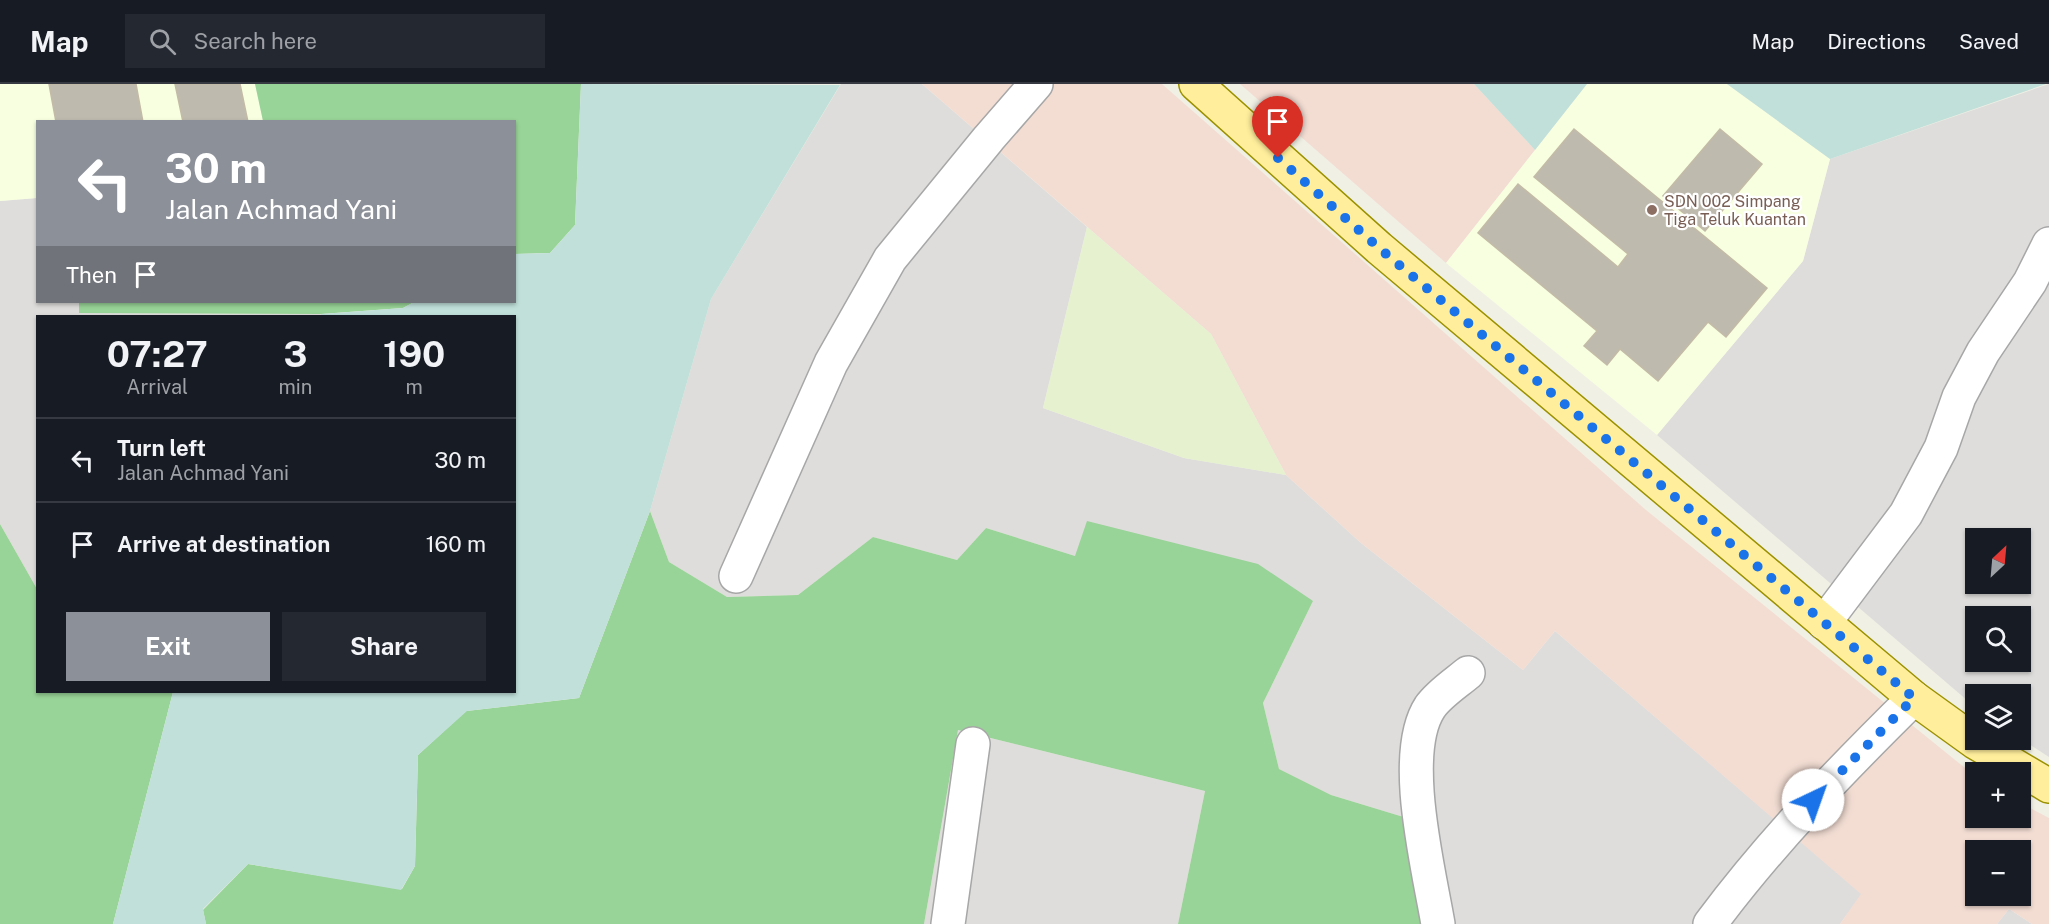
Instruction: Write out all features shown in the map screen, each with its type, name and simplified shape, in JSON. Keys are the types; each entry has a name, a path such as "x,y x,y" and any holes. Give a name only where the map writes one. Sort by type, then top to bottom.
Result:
{"main road":[{"path":"1196,84 1379,248 1914,698 1975,742 2049,786"}],"street":[{"path":"736,576 831,363 890,259 1036,84"},
{"path":"1824,623 1915,498 1941,448 1964,388 1983,352 2030,282 2049,244"},
{"path":"1438,924 1419,812 1417,752 1420,727 1431,706 1468,673"},
{"path":"1710,924 1742,881 1827,784 1914,698"},
{"path":"948,924 973,744"}],"shaded area":[{"path":"0,84 255,84 263,120 36,120 36,198 0,201"},
{"path":"581,84 840,85 711,299 650,511 579,698 467,711 418,755 415,866 401,890 248,864 203,909 206,924 113,924 173,693 516,693 516,315 321,314 403,308 412,303 516,303 516,254 550,253 575,225"},
{"path":"841,84 922,84 1087,227 1043,408 1184,458 1286,475 1361,543 1523,670 1555,631 1862,894 1840,924 1428,924 1410,819 1331,795 1279,769 1263,703 1313,601 1075,556 986,528 957,560 873,537 798,595 727,597 669,562 650,511 711,299"},
{"path":"922,84 1162,84 1646,510 1965,768 1965,828 2031,828 2031,808 2049,818 2049,924 2032,924 2009,909 1997,924 1840,924 1861,894 1555,631 1523,670 1361,543 1286,475 1211,334"},
{"path":"1240,84 1474,84 1535,150 1446,263"},
{"path":"1474,84 1587,84 1535,150"},
{"name":"SDN 002 Simpang Tiga Teluk Kuantan","path":"1587,84 1727,84 1830,159 1803,261 1657,435 1446,263"},
{"path":"1727,84 2046,84 1830,159"},
{"path":"2049,84 2049,757 2031,745 2031,684 1965,684 1965,698 1657,435 1803,261 1830,159"},
{"path":"36,198 36,303 79,303 80,313 321,314 36,315 36,587 0,524 0,201"},
{"path":"1087,227 1211,334 1286,475 1184,458 1043,408"},
{"path":"958,730 1205,791 1178,924 924,924"},
{"path":"2009,909 2032,924 1997,924"}],"green space":[{"path":"255,84 581,84 575,225 550,253 516,254 516,120 263,120"},
{"path":"79,303 412,303 403,308 321,314 79,313"},
{"path":"650,511 669,562 727,597 798,595 873,537 957,560 986,528 1075,556 1087,521 1258,564 1313,601 1263,703 1279,769 1331,795 1410,819 1428,924 1178,924 1205,791 958,730 924,924 206,924 203,910 248,864 402,889 415,866 418,755 466,711 579,698"},
{"path":"0,524 36,587 36,693 173,693 113,924 0,924"}],"building":[{"path":"49,84 136,84 143,120 56,120"},
{"path":"175,84 240,84 248,120 183,120"},
{"path":"1574,129 1767,288 1726,337 1708,322 1658,381 1620,349 1607,365 1584,346 1597,331 1478,233 1518,184 1618,267 1628,254 1534,177"},
{"path":"1720,129 1762,164 1705,231 1663,196"}],"place":[{"name":"SDN 002 Simpang Tiga Teluk Kuantan","path":"1652,210"}],"route":[{"path":"1278,158 1379,248 1914,698 1813,800"}]}
